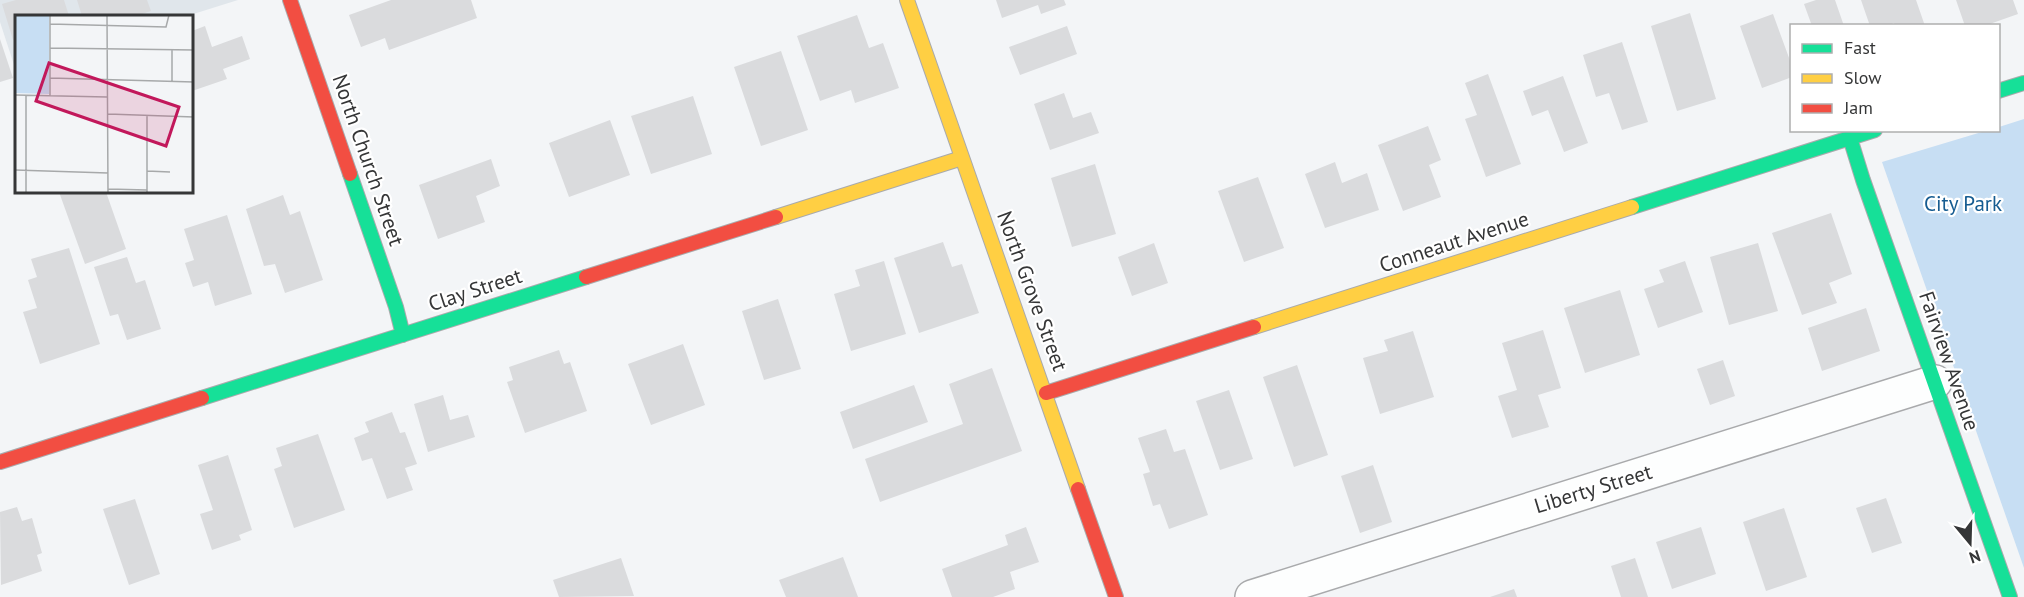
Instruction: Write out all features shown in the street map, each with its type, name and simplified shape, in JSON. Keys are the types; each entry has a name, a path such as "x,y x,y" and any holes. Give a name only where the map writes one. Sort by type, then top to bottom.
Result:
{"street":[{"name":"North Church Street","path":"290,0 394,300 403,335"},
{"name":"North Grove Street","path":"907,0 1116,597"},
{"path":"2000,90 2024,83"},
{"name":"Conneaut Avenue","path":"1046,393 1869,132"},
{"name":"Fairview Avenue","path":"1850,138 2010,597"},
{"name":"Clay Street","path":"0,462 962,158"},
{"name":"Liberty Street","path":"1252,597 1935,382"}],"shaded area":[{"path":"0,0 238,0 190,15 15,15 15,68 0,22"}],"green space":[{"name":"City Park","path":"2024,119 2024,568 1882,162 1982,132 2000,132 2000,127"}],"building":[{"path":"16,0 64,0 69,15 15,15 15,39 13,40 2,4"},
{"path":"77,0 147,0 151,11 139,15 82,15"},
{"path":"391,0 471,0 477,18 389,50 385,38 361,47 349,15"},
{"path":"996,0 1064,0 1066,5 1041,14 1038,5 1002,18"},
{"path":"1816,0 1835,0 1843,24 1811,24 1804,4"},
{"path":"1861,0 1916,0 1924,24 1894,23 1869,24"},
{"path":"1956,0 2013,0 2018,14 1990,24 1964,24"},
{"path":"1690,13 1716,99 1677,111 1651,26"},
{"path":"1773,14 1790,61 1790,78 1762,88 1740,26"},
{"path":"857,15 869,48 883,43 899,88 855,103 851,90 820,101 797,36"},
{"path":"205,26 212,47 242,36 250,59 223,69 227,79 194,90 194,30"},
{"path":"1067,26 1077,54 1020,75 1009,47"},
{"path":"0,39 13,78 0,82"},
{"path":"1622,42 1648,122 1622,130 1609,93 1596,97 1583,55"},
{"path":"781,51 808,130 761,146 734,67"},
{"path":"1488,74 1521,164 1486,177 1465,119 1477,115 1465,83"},
{"path":"1563,76 1588,143 1564,152 1548,110 1532,116 1523,91"},
{"path":"1064,93 1073,118 1091,112 1099,133 1050,150 1034,104"},
{"path":"693,96 712,154 651,174 631,116"},
{"path":"610,120 630,175 569,197 549,143"},
{"path":"1428,126 1441,160 1429,165 1441,197 1403,211 1378,145"},
{"path":"491,159 500,186 476,196 485,222 438,239 419,185"},
{"path":"1335,162 1342,183 1367,173 1379,210 1325,228 1305,174"},
{"path":"1095,164 1116,234 1072,247 1051,178"},
{"path":"1258,177 1284,248 1244,262 1218,191"},
{"path":"60,194 107,194 126,249 85,264"},
{"path":"283,195 290,215 300,211 323,280 285,293 275,264 264,266 246,209"},
{"path":"1831,213 1852,274 1829,283 1837,303 1802,315 1772,233"},
{"path":"227,215 252,294 215,306 208,282 193,287 185,263 194,260 184,229"},
{"path":"943,242 952,267 962,264 979,313 919,333 894,258"},
{"path":"1154,243 1168,283 1132,296 1118,257"},
{"path":"1758,243 1778,311 1729,325 1710,257"},
{"path":"69,248 100,344 40,364 23,312 37,308 28,280 37,277 31,259"},
{"path":"127,257 136,283 145,280 161,329 127,340 118,314 110,316 94,267"},
{"path":"884,261 906,334 851,351 834,294 860,286 855,270"},
{"path":"1685,261 1703,312 1658,328 1644,289 1664,282 1659,270"},
{"path":"1620,290 1640,355 1585,373 1564,308"},
{"path":"778,299 801,369 764,380 742,311"},
{"path":"1866,308 1880,351 1822,371 1808,328"},
{"path":"1543,330 1561,388 1538,395 1549,427 1512,438 1498,396 1517,390 1502,343"},
{"path":"1413,331 1434,397 1380,414 1363,358 1388,351 1384,340"},
{"path":"683,344 705,405 651,425 628,364"},
{"path":"559,350 564,364 570,362 587,411 525,433 507,382 513,380 509,367"},
{"path":"1723,360 1735,396 1710,405 1697,369"},
{"path":"1297,365 1328,455 1294,467 1263,377"},
{"path":"992,368 1022,451 880,502 865,459 963,424 949,384"},
{"path":"914,385 928,422 853,449 840,412"},
{"path":"1229,390 1253,459 1220,470 1196,401"},
{"path":"443,395 450,420 468,415 475,437 428,452 414,404"},
{"path":"392,412 400,433 405,432 417,464 405,468 413,490 387,499 372,458 362,461 354,438 369,432 365,422"},
{"path":"1166,429 1174,452 1185,449 1208,515 1169,529 1160,504 1153,506 1143,474 1150,472 1138,438"},
{"path":"318,434 345,510 294,528 274,469 282,466 276,448"},
{"path":"228,455 252,530 239,535 241,540 212,550 200,514 213,510 198,465"},
{"path":"1373,465 1392,522 1360,533 1341,476"},
{"path":"1886,498 1902,543 1872,553 1856,508"},
{"path":"135,499 160,574 129,585 103,509"},
{"path":"17,507 22,521 32,518 42,553 37,555 42,571 1,585 0,512"},
{"path":"1784,508 1807,577 1766,591 1743,522"},
{"path":"1026,527 1039,562 1010,572 1015,589 993,597 952,597 942,569 1008,545 1005,535"},
{"path":"1701,527 1716,574 1672,589 1656,542"},
{"path":"843,557 858,597 786,597 779,580"},
{"path":"621,558 634,596 559,597 553,580"},
{"path":"1635,558 1648,597 1621,597 1611,566"},
{"path":"1514,589 1517,597 1490,597"}],"traffic: fast":[{"path":"2000,90 2024,83"},
{"path":"1632,207 1869,132"},
{"path":"1850,138 2010,597"},
{"path":"350,174 396,307 403,335"},
{"path":"202,398 586,277"}],"traffic: slow":[{"path":"907,0 1078,489"},
{"path":"776,217 962,158"},
{"path":"1254,327 1632,207"}],"traffic: jam":[{"path":"290,0 350,174"},
{"path":"586,277 776,217"},
{"path":"1046,393 1254,327"},
{"path":"0,462 202,398"},
{"path":"1078,489 1116,597"}]}
